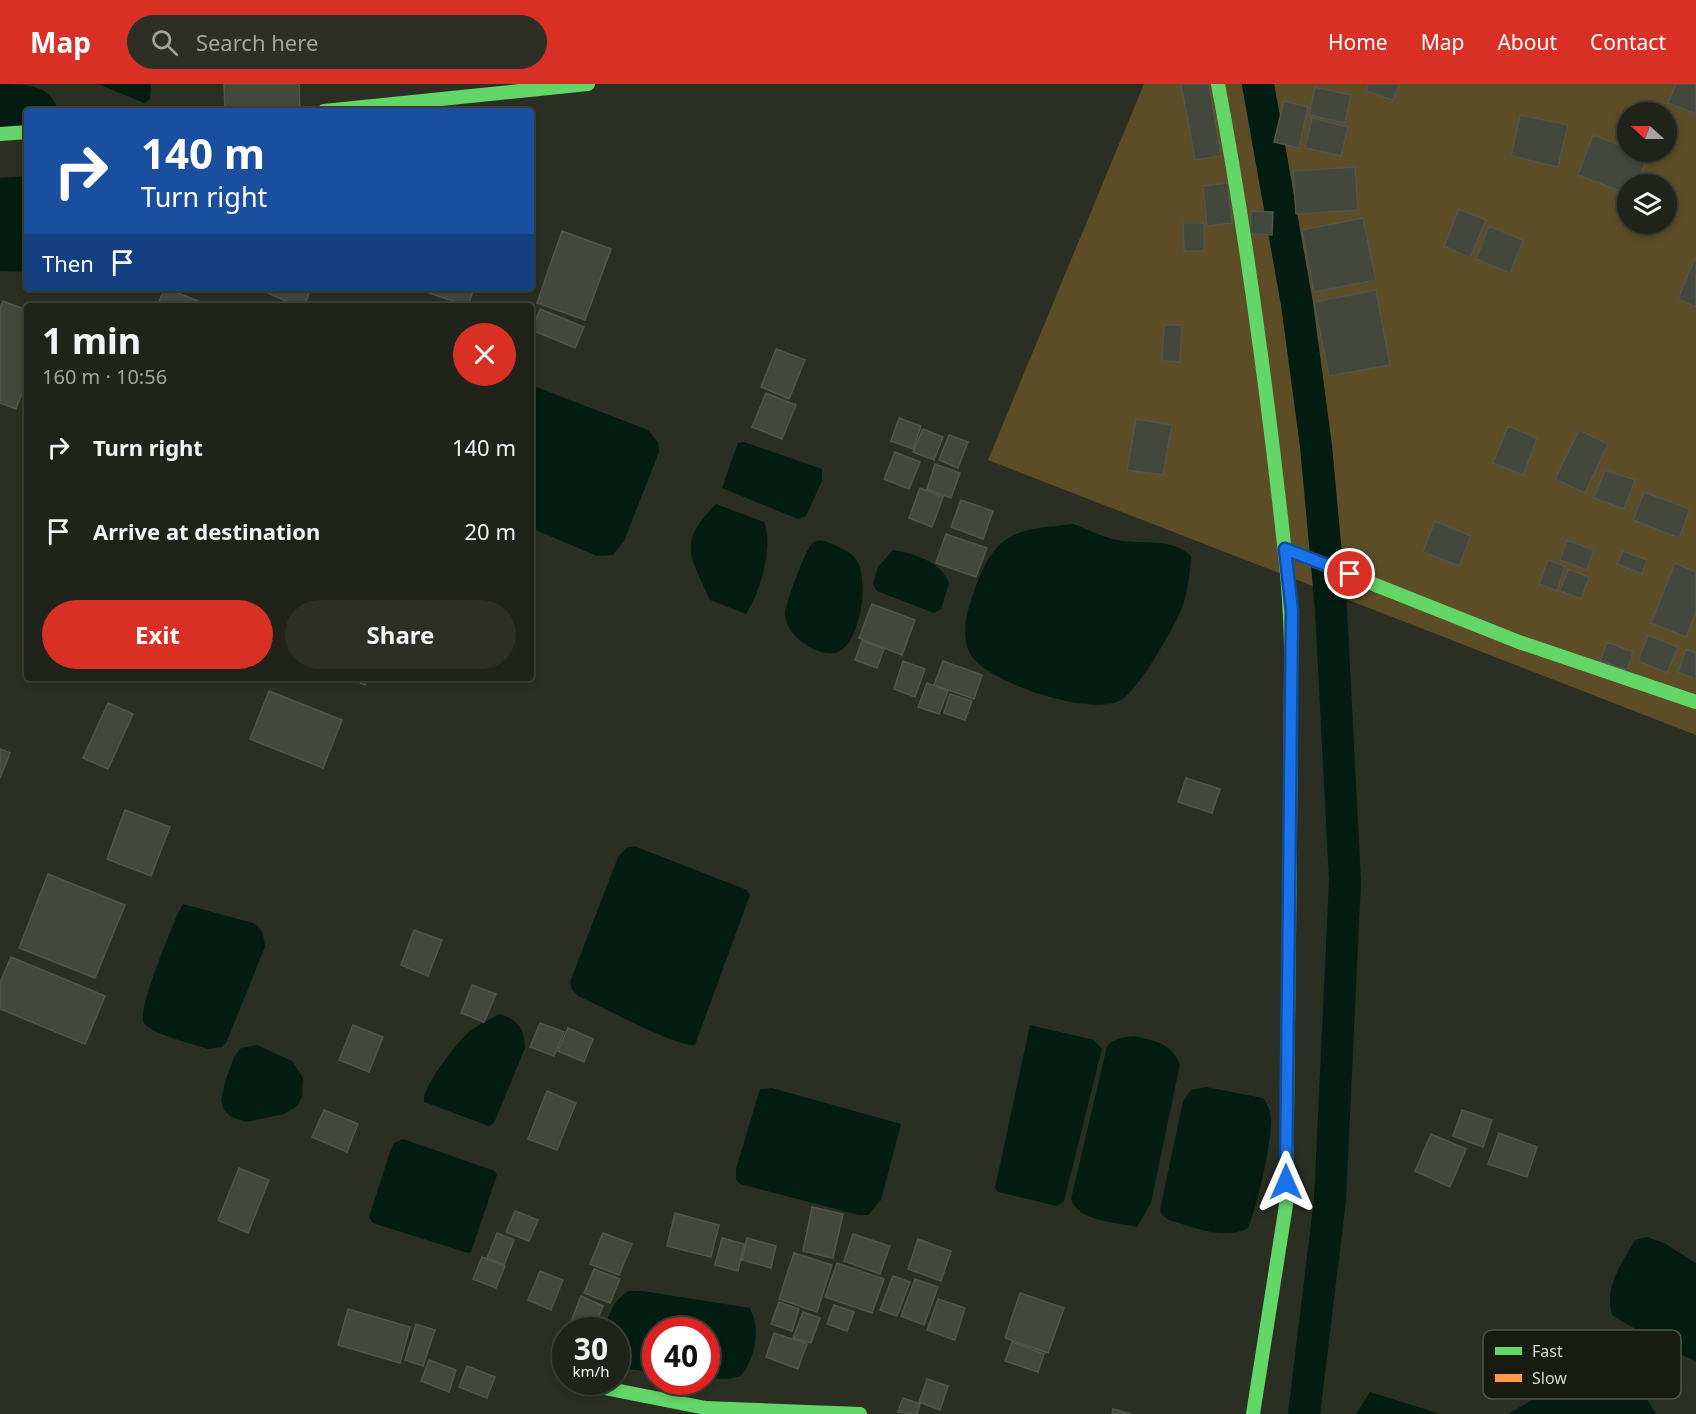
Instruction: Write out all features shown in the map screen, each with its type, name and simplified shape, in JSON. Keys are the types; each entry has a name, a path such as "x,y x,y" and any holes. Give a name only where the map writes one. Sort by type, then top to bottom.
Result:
{"main road":[{"path":"353,108 588,84"},
{"path":"1218,84 1239,195 1262,357 1292,611 1286,1205 1253,1414"},
{"path":"0,134 24,132"},
{"path":"1285,549 1519,642 1696,702"},
{"path":"630,1393 706,1408 860,1414"}],"shaded area":[{"path":"0,84 36,87 50,95 55,102 57,108 24,108 24,134 0,135"},
{"path":"98,84 151,84 150,99 144,103"},
{"path":"1144,84 1696,84 1696,735 988,460"},
{"path":"24,176 24,272 0,271 0,178"},
{"path":"534,386 648,430 658,442 659,452 624,541 613,555 597,556 534,529"},
{"path":"744,442 822,469 822,481 806,516 798,519 722,488 738,443"},
{"path":"716,504 764,522 767,532 764,569 756,594 746,614 710,600 693,561 691,550 696,529"},
{"path":"1073,524 1117,540 1176,546 1191,556 1183,605 1165,641 1128,694 1121,700 1107,704 1066,701 1043,695 1000,678 973,658 966,641 966,621 977,583 985,565 1002,542 1024,531"},
{"path":"819,540 839,547 853,556 860,568 862,581 857,627 843,649 834,653 818,651 802,642 795,636 786,621 786,608 799,570 811,545"},
{"path":"893,550 909,553 940,569 949,583 941,609 934,613 877,591 873,584 878,567"},
{"path":"634,846 747,890 750,895 695,1045 672,1040 638,1025 578,996 572,989 570,982 618,857 626,848"},
{"path":"183,904 253,923 259,927 263,936 265,947 226,1043 222,1047 208,1049 163,1035 144,1023 143,1016 149,988"},
{"path":"499,1014 519,1025 525,1048 494,1123 489,1126 424,1102 428,1086 457,1044 470,1031"},
{"path":"1030,1025 1094,1040 1102,1049 1064,1201 1057,1206 998,1192 995,1188"},
{"path":"1135,1036 1167,1047 1180,1064 1151,1203 1137,1227 1090,1217 1075,1207 1071,1199 1107,1046 1123,1037"},
{"path":"257,1045 292,1061 303,1078 302,1097 297,1106 284,1114 246,1122 231,1117 224,1110 221,1100 234,1057 241,1048"},
{"path":"1206,1087 1263,1098 1268,1105 1271,1120 1269,1144 1256,1205 1248,1228 1239,1232 1219,1233 1199,1229 1169,1220 1162,1215 1160,1210 1183,1101 1191,1090"},
{"path":"772,1088 901,1124 881,1200 868,1215 859,1215 740,1184 736,1180 736,1169 760,1089"},
{"path":"403,1139 495,1171 497,1175 471,1252 468,1253 373,1223 369,1217 391,1149 394,1143"},
{"path":"1647,1237 1664,1243 1696,1263 1696,1361 1681,1355 1681,1330 1637,1330 1612,1315 1610,1295 1612,1285 1619,1267 1635,1240"},
{"path":"628,1291 643,1291 750,1308 756,1334 753,1351 746,1368 741,1376 720,1379 720,1317 642,1317 642,1371 630,1369 630,1317 608,1317 619,1299"},
{"path":"1370,1392 1440,1414 1356,1414"},
{"path":"1534,1399 1647,1399 1656,1414 1508,1414"}],"building":[{"path":"224,84 299,84 300,108 225,108"},
{"path":"1181,84 1209,84 1221,156 1195,160"},
{"path":"1368,84 1399,84 1393,100 1366,91"},
{"path":"1676,84 1696,84 1696,114 1677,107 1677,102 1668,102"},
{"path":"1315,87 1351,95 1345,123 1309,115"},
{"path":"1284,101 1308,107 1299,148 1274,142"},
{"path":"1520,115 1568,125 1558,167 1511,156"},
{"path":"1312,118 1348,127 1341,156 1305,148"},
{"path":"1593,135 1617,144 1617,162 1646,162 1641,174 1617,174 1617,190 1578,175"},
{"path":"1355,167 1358,210 1296,214 1293,171"},
{"path":"1228,183 1232,223 1207,226 1203,186"},
{"path":"1459,209 1486,220 1470,258 1444,246"},
{"path":"1251,211 1273,212 1272,235 1250,234"},
{"path":"1363,218 1376,280 1314,292 1302,230"},
{"path":"1183,223 1204,223 1204,251 1184,251"},
{"path":"1489,226 1523,240 1510,273 1476,259"},
{"path":"562,231 611,249 585,320 537,303"},
{"path":"1696,259 1696,307 1678,299"},
{"path":"1376,290 1390,365 1329,376 1314,302"},
{"path":"164,291 173,291 203,303 158,303"},
{"path":"264,291 310,291 305,303 290,303"},
{"path":"423,291 473,291 469,303 459,303"},
{"path":"3,301 24,309 24,388 16,409 0,403 0,308"},
{"path":"540,309 584,327 575,348 534,331"},
{"path":"1164,325 1182,325 1180,362 1162,361"},
{"path":"776,349 805,360 789,399 761,387"},
{"path":"766,393 796,405 782,439 752,427"},
{"path":"899,418 921,426 913,449 891,441"},
{"path":"1136,419 1172,425 1163,475 1127,470"},
{"path":"1508,426 1537,438 1523,475 1493,463"},
{"path":"923,429 943,437 934,460 913,452"},
{"path":"1579,430 1608,444 1585,493 1555,479"},
{"path":"949,435 968,442 958,468 939,460"},
{"path":"895,452 920,462 909,489 884,479"},
{"path":"935,464 960,473 951,498 927,489"},
{"path":"1605,470 1635,480 1624,509 1594,498"},
{"path":"920,488 943,497 932,527 909,518"},
{"path":"1644,492 1690,509 1679,538 1633,520"},
{"path":"961,500 993,511 983,539 951,527"},
{"path":"1435,521 1471,536 1459,566 1423,552"},
{"path":"946,534 987,548 976,577 936,563"},
{"path":"1567,540 1594,550 1587,570 1560,560"},
{"path":"1623,551 1647,560 1642,574 1617,564"},
{"path":"1548,560 1565,566 1557,591 1539,584"},
{"path":"1675,563 1696,572 1696,612 1686,637 1651,623"},
{"path":"1568,569 1589,577 1581,599 1560,591"},
{"path":"872,604 915,620 902,655 859,638"},
{"path":"1648,635 1678,647 1667,673 1638,661"},
{"path":"862,641 884,649 877,668 855,660"},
{"path":"1607,642 1633,652 1627,670 1600,661"},
{"path":"1686,649 1696,653 1696,679 1678,672"},
{"path":"903,661 925,669 915,697 894,689"},
{"path":"943,661 982,675 974,699 934,685"},
{"path":"927,683 948,691 939,714 918,707"},
{"path":"269,691 342,720 323,768 250,739"},
{"path":"950,694 972,701 965,720 944,713"},
{"path":"108,703 133,714 108,769 83,758"},
{"path":"0,749 10,753 0,778"},
{"path":"1186,778 1220,789 1212,813 1178,802"},
{"path":"125,810 170,827 151,876 107,859"},
{"path":"48,874 125,905 95,978 19,948"},
{"path":"414,930 442,940 428,976 401,965"},
{"path":"11,957 105,996 85,1044 0,1009 0,983"},
{"path":"472,985 496,994 484,1022 461,1013"},
{"path":"540,1023 564,1032 554,1056 530,1047"},
{"path":"353,1025 383,1037 369,1072 339,1060"},
{"path":"568,1028 593,1039 584,1062 558,1051"},
{"path":"547,1091 576,1103 557,1150 528,1139"},
{"path":"324,1110 358,1124 347,1152 312,1137"},
{"path":"1462,1110 1492,1120 1483,1147 1453,1136"},
{"path":"1499,1133 1537,1147 1527,1177 1488,1164"},
{"path":"1431,1134 1466,1149 1450,1187 1415,1171"},
{"path":"239,1168 269,1180 248,1233 218,1220"},
{"path":"812,1207 843,1214 833,1258 803,1251"},
{"path":"515,1211 538,1220 529,1241 506,1232"},
{"path":"675,1213 719,1225 711,1257 667,1246"},
{"path":"497,1233 514,1240 504,1265 487,1258"},
{"path":"603,1233 632,1244 619,1275 590,1264"},
{"path":"853,1234 890,1246 880,1274 844,1261"},
{"path":"722,1238 744,1244 738,1271 715,1265"},
{"path":"747,1238 776,1246 771,1268 742,1260"},
{"path":"918,1239 951,1251 941,1281 908,1269"},
{"path":"794,1253 832,1265 817,1312 779,1299"},
{"path":"482,1257 505,1266 496,1288 473,1279"},
{"path":"837,1263 884,1279 872,1313 825,1297"},
{"path":"594,1269 620,1279 610,1303 584,1293"},
{"path":"540,1271 563,1280 551,1310 528,1300"},
{"path":"893,1276 910,1282 897,1316 880,1310"},
{"path":"915,1279 938,1287 924,1325 901,1316"},
{"path":"1020,1293 1064,1308 1048,1353 1005,1338"},
{"path":"581,1296 603,1306 598,1317 573,1317"},
{"path":"938,1299 965,1308 955,1340 927,1330"},
{"path":"779,1302 799,1309 792,1331 771,1324"},
{"path":"834,1305 854,1312 847,1331 827,1324"},
{"path":"348,1309 410,1327 400,1363 338,1345"},
{"path":"803,1312 820,1318 811,1343 793,1338"},
{"path":"416,1324 435,1330 423,1366 405,1360"},
{"path":"774,1333 807,1344 798,1369 766,1357"},
{"path":"1012,1342 1044,1354 1038,1372 1005,1361"},
{"path":"429,1360 456,1370 449,1392 421,1381"},
{"path":"467,1366 495,1377 487,1398 459,1387"},
{"path":"927,1379 948,1386 940,1410 919,1402"},
{"path":"903,1398 920,1404 917,1414 898,1412"},
{"path":"1113,1409 1131,1414 1112,1414"}],"waterway":[{"path":"1258,84 1297,304 1316,446 1331,609 1345,881 1330,1200 1304,1414"}],"traffic: fast":[{"path":"353,108 588,84"},
{"path":"1218,84 1242,220 1267,403 1288,584 1291,666"},
{"path":"0,134 24,132"},
{"path":"1285,549 1519,642 1696,702"},
{"path":"1253,1414 1286,1205 1290,848"},
{"path":"630,1393 706,1408 860,1414"}],"traffic: slow":[{"path":"1290,848 1291,666"}],"route":[{"path":"1286,1182 1292,611 1285,549 1350,574"}]}
